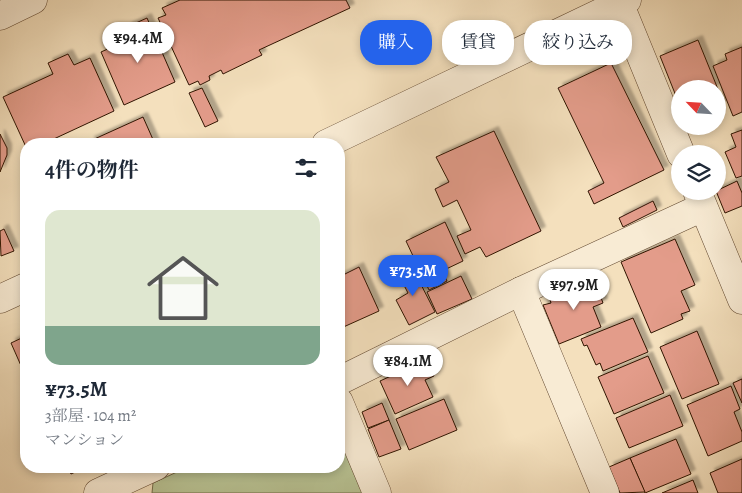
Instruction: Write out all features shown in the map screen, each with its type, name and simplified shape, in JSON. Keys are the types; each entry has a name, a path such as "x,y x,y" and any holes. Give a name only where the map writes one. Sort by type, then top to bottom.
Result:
{"street":[{"path":"0,16 33,0"},
{"path":"338,138 622,1 678,145"},
{"path":"345,378 521,291 698,200"},
{"path":"700,200 742,300"},
{"path":"0,299 20,290"},
{"path":"521,291 605,493"},
{"path":"345,416 377,493"},
{"path":"98,493 127,487 146,473"}],"green space":[{"path":"345,450 363,493 152,493 153,483 175,473 345,473"}],"building":[{"path":"180,0 346,0 350,8 259,50 262,55 223,74 221,70 209,76 210,80 200,85 198,81 189,85 158,18 166,15 162,8"},
{"path":"147,18 175,82 124,105 101,52 132,38 127,27"},
{"path":"698,40 714,80 671,80 671,84 660,56"},
{"path":"742,47 742,112 733,116 726,98 726,80 719,80 713,66 727,60 725,54"},
{"path":"68,54 74,65 90,58 114,111 56,138 22,138 3,97 53,74 48,63"},
{"path":"607,65 612,65 664,170 594,204 588,191 604,183 558,88"},
{"path":"202,88 218,121 205,127 189,93"},
{"path":"143,117 152,138 97,138"},
{"path":"742,130 742,176 736,178 726,154 726,152 736,147 731,134"},
{"path":"494,131 541,231 486,257 480,247 465,254 457,236 471,230 457,200 443,207 435,189 449,182 436,157"},
{"path":"0,134 7,148 7,155 0,172"},
{"path":"737,181 742,193 742,206 725,213 720,200 726,200 726,186"},
{"path":"653,201 657,210 623,227 619,218"},
{"path":"445,222 463,261 442,271 447,281 429,290 406,241"},
{"path":"4,229 14,251 1,256 0,231"},
{"path":"675,239 695,285 681,291 690,311 681,314 683,319 651,333 621,262"},
{"path":"410,263 435,312 409,325 396,300 408,293 396,270"},
{"path":"359,267 379,311 345,326 345,274"},
{"path":"461,276 472,299 437,314 427,292"},
{"path":"594,279 603,303 593,307 601,327 559,344 543,305 551,303 549,296"},
{"path":"633,318 648,352 603,371 600,363 596,365 587,345 584,346 581,339"},
{"path":"697,331 719,384 682,399 660,347"},
{"path":"20,339 20,363 11,343"},
{"path":"648,356 664,393 614,414 598,377"},
{"path":"426,360 434,376 425,380 433,397 395,414 380,381"},
{"path":"742,379 742,403 733,383"},
{"path":"731,386 740,409 734,412 742,432 742,441 708,456 687,405"},
{"path":"670,395 683,426 629,448 616,418"},
{"path":"444,399 457,430 409,450 396,419"},
{"path":"382,403 389,420 368,428 362,412"},
{"path":"389,420 401,449 379,457 368,429"},
{"path":"676,439 691,474 645,493 630,458"},
{"path":"630,458 645,492 620,493 609,467"},
{"path":"742,459 742,493 718,493 710,473"},
{"path":"693,480 698,493 662,493"}]}
